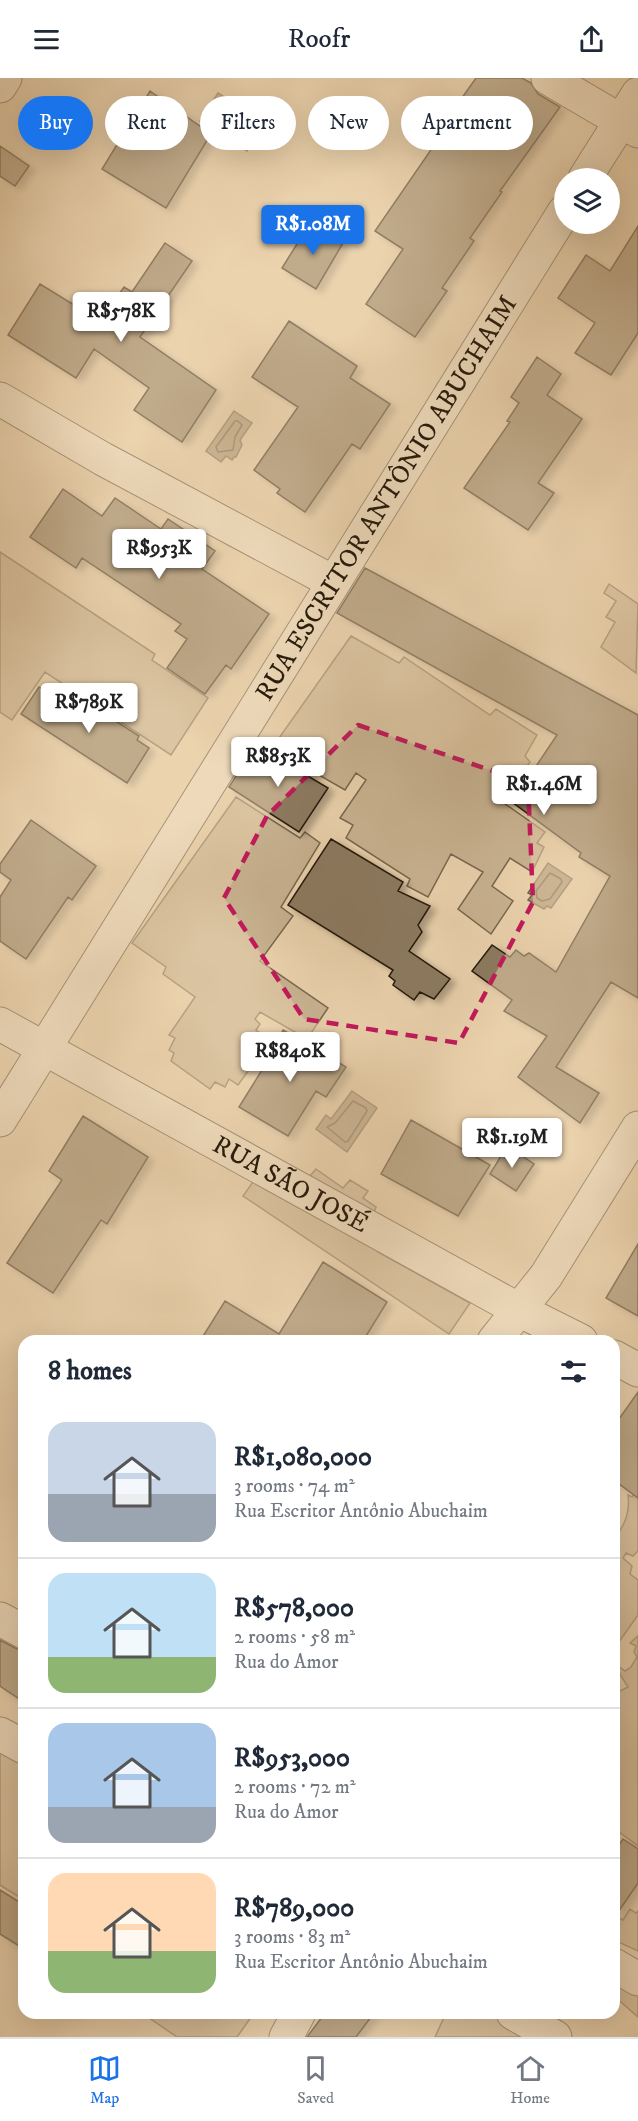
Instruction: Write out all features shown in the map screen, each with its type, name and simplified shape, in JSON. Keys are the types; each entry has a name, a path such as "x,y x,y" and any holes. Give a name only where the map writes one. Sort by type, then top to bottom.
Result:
{"street":[{"path":"0,86 5,78"},
{"path":"548,78 632,115 592,168"},
{"name":"RUA ESCRITOR ANTÔNIO ABUCHAIM","path":"0,1120 554,228"},
{"path":"0,399 103,459 333,582"},
{"name":"RUA SÃO JOSÉ","path":"0,1024 519,1310 569,1335"},
{"path":"499,1335 546,1275 638,1128"},
{"path":"620,1360 638,1370"},
{"path":"0,1619 18,1629"},
{"path":"0,1734 18,1744"},
{"path":"620,1968 638,1979"},
{"path":"286,2037 296,2019"},
{"path":"524,2019 555,2037"}],"highlighted area":[{"path":"358,725 528,783 533,902 459,1043 304,1019 224,898 267,816"}],"shaded area":[{"path":"0,552 155,654 152,660 208,698 171,755 45,672 12,720 0,712"},
{"path":"609,584 638,604 636,673 601,647 615,622 606,617 616,601 604,593"},
{"path":"351,636 399,663 404,657 490,715 496,709 537,735 525,756 530,762 501,801 545,832 537,843 544,847 532,872 510,858 492,886 513,901 491,934 458,909 483,872 451,854 428,897 407,886 410,879 346,838 353,825 340,818 366,780 356,773 345,790 272,748"},
{"path":"236,797 300,838 305,832 320,843 281,907 293,916 260,961 328,1008 307,1039 260,1012 255,1019 260,1024 256,1030 261,1034 259,1039 267,1045 238,1085 229,1079 225,1087 215,1082 210,1089 171,1061 174,1053 169,1050 175,1038 169,1035 195,997 163,974 166,967 132,943"},
{"path":"316,1169 343,1188 350,1180 368,1191 363,1198 376,1207 372,1217 387,1228 378,1252 470,1303 449,1334 243,1196 258,1175 304,1183"},
{"path":"638,1489 638,1551 633,1556 626,1553 623,1558 632,1566 630,1574 638,1580 638,1615 620,1640 620,1529 626,1517 628,1495 632,1497"},
{"path":"638,1636 638,1846 620,1833 620,1691 628,1687 620,1674 620,1667 625,1671 631,1667 637,1657 634,1652 636,1646 630,1643"},
{"path":"0,1744 18,1753 18,1896 0,1885"},
{"path":"630,1909 636,1913 638,1911 638,1951 620,1943 620,1918 623,1920"},
{"path":"638,1967 638,2017 620,2001 620,1970"},
{"path":"151,2019 250,2019 237,2037 177,2037"},
{"path":"443,2019 515,2019 533,2037 435,2037"}],"water":[{"path":"234,411 252,423 240,440 242,445 236,457 232,460 226,456 221,462 206,451"},
{"path":"548,863 572,879 551,908 547,906 544,909 528,900 532,895 528,893"},
{"path":"352,1091 377,1108 347,1152 316,1129 326,1115 331,1119"}],"building":[{"path":"476,78 522,78 531,83 538,94 560,107 533,145 533,96 463,96"},
{"path":"150,91 157,96 147,96"},
{"path":"188,118 200,126 201,150 166,208 102,169 114,150 188,150"},
{"path":"0,146 29,166 15,186 0,176"},
{"path":"431,150 529,150 470,238 474,241 442,288 447,291 415,337 366,304 403,249 375,231"},
{"path":"310,223 343,243 316,289 282,268"},
{"path":"638,226 638,333 611,375 575,353 595,323 558,298 586,255 610,271"},
{"path":"165,243 192,261 140,337 216,390 182,442 134,410 149,388 94,349 76,378 8,335 40,284 100,321 124,287 132,292"},
{"path":"289,321 357,366 350,378 390,404 360,449 352,444 305,512 277,493 280,489 254,470 298,407 252,377"},
{"path":"537,357 561,374 547,395 582,419 538,483 554,493 528,530 464,488 510,422 507,421 519,403 511,397"},
{"path":"63,489 102,516 115,498 161,529 168,519 215,551 202,569 269,614 231,669 226,665 205,694 167,668 187,639 175,631 181,624 82,558 76,568 30,537"},
{"path":"365,568 638,715 638,998 611,982 556,1067 599,1093 580,1123 518,1077 547,1036 504,1011 512,1000 472,971 492,945 510,957 516,950 524,956 529,953 556,972 610,876 579,857 581,853 512,802 557,735 337,613"},
{"path":"39,687 80,715 88,703 139,736 137,740 149,748 127,783 21,714"},
{"path":"256,745 328,788 299,832 229,787"},
{"path":"31,820 96,866 72,900 68,897 26,959 0,941 0,897 11,880 0,872 0,864"},
{"path":"331,839 403,882 398,891 430,906 418,925 422,932 409,951 450,979 434,999 420,992 414,1000 393,985 395,981 389,976 393,970 288,905"},
{"path":"283,1030 346,1067 326,1097 316,1091 288,1136 239,1107 267,1062"},
{"path":"83,1116 148,1157 107,1224 101,1220 53,1293 7,1263 62,1180 49,1171"},
{"path":"411,1120 490,1165 458,1216 381,1174"},
{"path":"507,1146 534,1164 516,1191 490,1174"},
{"path":"638,1244 638,1316 606,1298"},
{"path":"323,1262 387,1302 367,1335 204,1335 225,1301 279,1334"},
{"path":"638,1392 638,1498 620,1484 620,1418"},
{"path":"0,1640 18,1649 18,1698 0,1686"},
{"path":"623,1839 638,1849 638,1883 620,1909 620,1843"},
{"path":"0,1890 18,1901 18,1945 0,1934"},
{"path":"320,2019 370,2019 356,2037 307,2037"}]}
